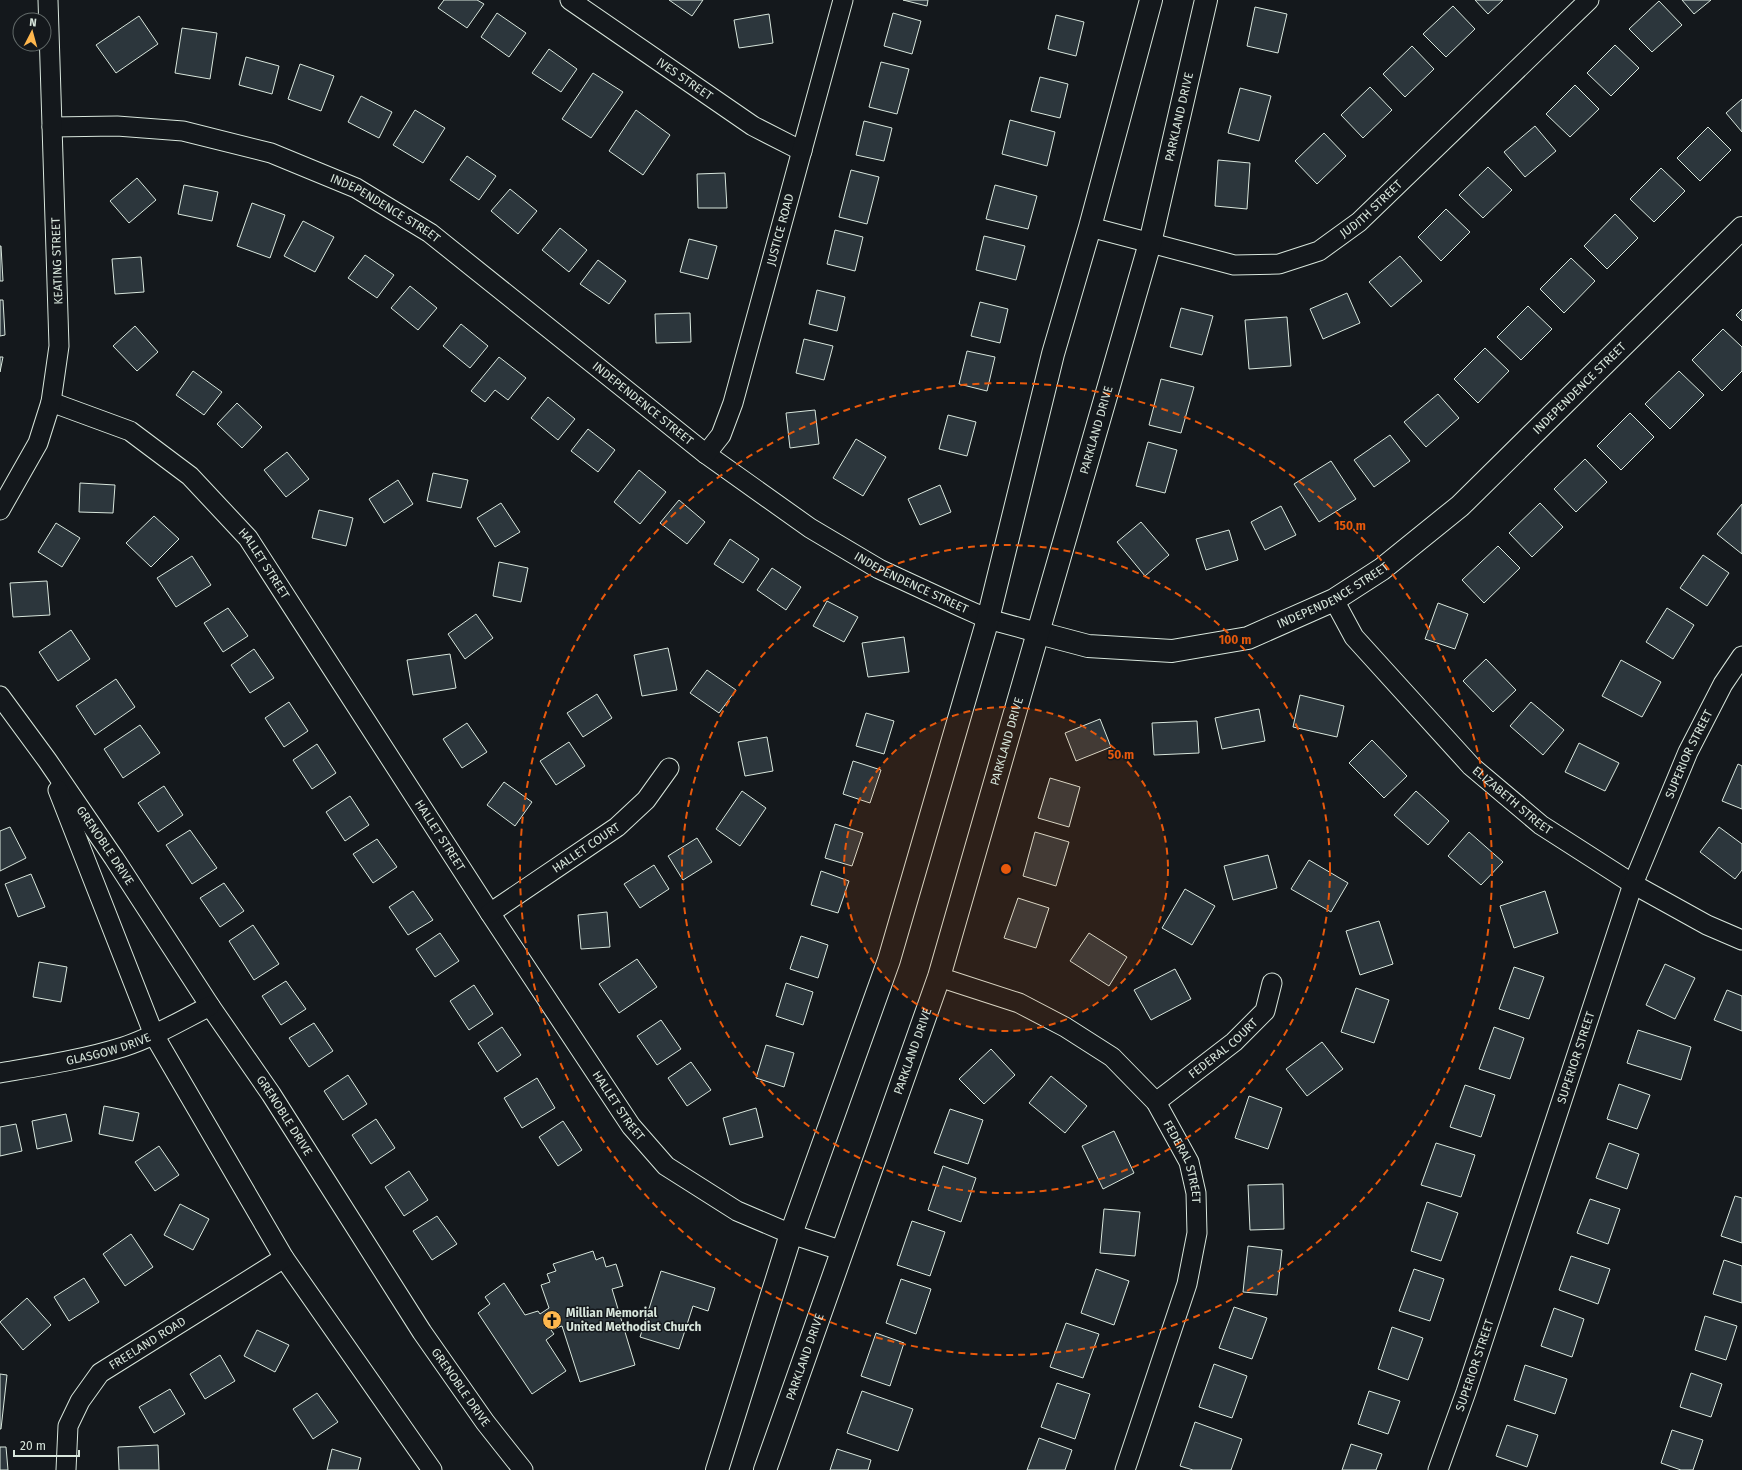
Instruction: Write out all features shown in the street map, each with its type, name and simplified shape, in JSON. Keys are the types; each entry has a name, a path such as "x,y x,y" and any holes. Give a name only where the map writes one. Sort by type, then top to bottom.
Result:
{"street":[{"name":"KEATING STREET","path":"0,510 38,443 51,402 59,346 48,0"},
{"name":"IVES STREET","path":"570,0 753,126 802,151"},
{"name":"JUSTICE ROAD","path":"706,454 721,435 733,403 843,0"},
{"path":"717,1470 791,1234 889,960 988,619 1053,354 1090,227 1151,0"},
{"name":"PARKLAND DRIVE","path":"765,1470 939,977 1150,243 1206,0"},
{"name":"JUDITH STREET","path":"1090,227 1234,265 1279,264 1319,251 1359,222 1589,0"},
{"name":"INDEPENDENCE STREET","path":"52,127 117,126 183,131 271,153 356,188 430,233 706,454 810,528 879,569 988,619 1088,646 1172,651 1248,638 1334,600 1382,569 1460,506 1742,228"},
{"name":"HALLET STREET","path":"51,402 130,431 190,476 248,538 490,913 631,1126 666,1166 737,1211 791,1234 843,1251"},
{"name":"ELIZABETH STREET","path":"1334,600 1354,637 1471,766 1541,825 1633,884 1707,925 1742,940"},
{"name":"SUPERIOR STREET","path":"1438,1470 1466,1392 1633,884 1688,752 1723,684 1742,656"},
{"name":"GRENOBLE DRIVE","path":"0,696 47,760 114,858 210,1006 271,1094 422,1332 485,1422 523,1470"},
{"name":"GRENOBLE DRIVE","path":"47,760 154,1035 284,1258 432,1470"},
{"name":"HALLET COURT","path":"490,913 618,827 646,800 669,768"},
{"name":"FEDERAL STREET","path":"939,977 1019,1003 1065,1027 1112,1057 1156,1102 1189,1162 1196,1193 1197,1233 1187,1284 1125,1470"},
{"name":"FEDERAL COURT","path":"1156,1102 1234,1042 1265,1011 1272,983"},
{"name":"GLASGOW DRIVE","path":"0,1073 124,1047 154,1035 210,1006"},
{"name":"FREELAND ROAD","path":"66,1470 68,1426 80,1401 100,1373 284,1258"}],"building":[{"path":"444,0 477,0 484,4 467,28 438,8"},
{"path":"669,0 703,0 692,16"},
{"path":"903,0 928,0 927,6"},
{"path":"1475,0 1503,0 1488,14"},
{"path":"1682,0 1711,0 1694,14"},
{"path":"1659,1 1682,25 1652,52 1629,29"},
{"path":"1453,6 1475,29 1446,57 1423,34"},
{"path":"1255,7 1287,14 1278,53 1247,46"},
{"path":"497,13 526,33 509,57 481,37"},
{"path":"893,13 921,21 912,54 884,46"},
{"path":"769,14 773,43 739,48 734,20"},
{"path":"1056,15 1084,22 1076,56 1048,49"},
{"path":"139,16 158,44 116,73 96,45"},
{"path":"182,28 217,33 210,79 175,73"},
{"path":"1615,45 1639,68 1611,96 1587,73"},
{"path":"1412,46 1434,69 1405,97 1383,74"},
{"path":"549,49 577,69 561,92 532,73"},
{"path":"246,57 279,66 272,94 239,85"},
{"path":"881,62 909,69 897,114 869,107"},
{"path":"300,64 334,76 321,111 288,99"},
{"path":"593,73 623,92 591,138 562,119"},
{"path":"1040,77 1068,84 1060,118 1031,111"},
{"path":"1575,85 1599,109 1570,137 1546,114"},
{"path":"1370,87 1392,110 1363,138 1341,115"},
{"path":"1240,88 1271,96 1259,141 1228,133"},
{"path":"361,96 392,112 379,138 348,122"},
{"path":"1742,99 1742,132 1726,113"},
{"path":"415,110 445,128 423,163 393,145"},
{"path":"636,110 670,135 643,175 609,151"},
{"path":"1010,120 1055,132 1047,166 1002,154"},
{"path":"864,121 892,128 884,161 856,155"},
{"path":"1535,126 1556,151 1525,177 1504,152"},
{"path":"1708,127 1731,150 1700,181 1677,158"},
{"path":"1324,133 1346,156 1317,184 1295,161"},
{"path":"467,156 496,176 479,200 450,180"},
{"path":"1218,160 1250,163 1247,209 1215,206"},
{"path":"1488,167 1512,190 1483,218 1459,195"},
{"path":"1661,168 1685,191 1654,222 1630,199"},
{"path":"851,170 879,177 867,224 839,217"},
{"path":"725,173 727,208 698,208 697,174"},
{"path":"137,178 156,200 129,223 110,201"},
{"path":"184,185 218,192 212,221 178,214"},
{"path":"995,185 1037,196 1028,229 986,219"},
{"path":"510,189 537,211 518,234 491,211"},
{"path":"252,203 285,215 270,258 237,246"},
{"path":"1446,209 1470,232 1441,261 1418,237"},
{"path":"1615,214 1638,238 1607,269 1584,246"},
{"path":"303,221 334,237 315,272 284,256"},
{"path":"560,228 587,250 569,272 542,250"},
{"path":"835,230 863,237 855,271 827,264"},
{"path":"984,236 1025,246 1016,280 976,270"},
{"path":"689,239 717,246 708,279 680,272"},
{"path":"1,246 3,281 0,281"},
{"path":"365,255 394,275 377,298 348,278"},
{"path":"1400,256 1422,281 1391,307 1369,282"},
{"path":"141,257 144,292 115,294 112,259"},
{"path":"1571,258 1595,281 1564,313 1540,289"},
{"path":"598,260 626,281 609,304 580,284"},
{"path":"410,286 437,308 418,330 391,308"},
{"path":"817,290 845,297 837,331 809,324"},
{"path":"1347,293 1360,323 1323,339 1310,309"},
{"path":"0,300 3,300 5,335 0,336"},
{"path":"980,302 1008,309 1000,343 971,336"},
{"path":"1528,306 1552,329 1521,360 1497,337"},
{"path":"1181,308 1213,316 1202,355 1170,347"},
{"path":"1742,309 1742,321 1736,315"},
{"path":"690,313 691,342 656,343 655,314"},
{"path":"1287,317 1291,366 1249,369 1245,320"},
{"path":"461,324 488,346 470,368 443,346"},
{"path":"135,326 158,352 137,371 113,346"},
{"path":"1723,329 1742,347 1742,371 1722,391 1692,360"},
{"path":"804,339 833,346 824,380 796,373"},
{"path":"1485,348 1509,371 1478,403 1454,379"},
{"path":"967,351 995,357 987,391 959,384"},
{"path":"0,357 3,357 0,372"},
{"path":"499,357 526,378 508,400 495,390 485,402 471,391"},
{"path":"193,371 222,392 204,415 176,395"},
{"path":"1679,371 1704,395 1670,429 1645,404"},
{"path":"1161,379 1194,387 1181,433 1149,425"},
{"path":"1438,394 1459,418 1426,447 1404,422"},
{"path":"548,397 575,419 558,440 531,418"},
{"path":"237,403 262,427 242,448 217,424"},
{"path":"815,410 819,444 790,448 786,413"},
{"path":"1630,413 1654,437 1621,470 1597,446"},
{"path":"948,415 976,422 967,456 939,449"},
{"path":"588,429 615,450 598,472 571,451"},
{"path":"1390,435 1410,461 1374,487 1354,460"},
{"path":"856,439 886,457 863,496 833,478"},
{"path":"1148,442 1177,450 1165,493 1136,486"},
{"path":"287,452 309,479 286,497 264,470"},
{"path":"1585,459 1607,482 1576,512 1554,489"},
{"path":"1331,461 1356,499 1319,522 1294,484"},
{"path":"639,470 666,492 640,524 614,502"},
{"path":"433,473 468,480 461,508 427,501"},
{"path":"398,480 413,504 384,523 369,499"},
{"path":"80,483 115,485 113,513 79,512"},
{"path":"940,485 951,512 920,525 908,499"},
{"path":"679,500 705,522 687,544 660,523"},
{"path":"501,503 520,532 495,547 477,518"},
{"path":"1540,503 1563,527 1532,557 1509,533"},
{"path":"1742,504 1742,554 1717,534"},
{"path":"1281,506 1296,535 1265,550 1251,522"},
{"path":"319,510 353,518 346,546 312,538"},
{"path":"154,516 179,539 151,567 126,543"},
{"path":"1141,522 1169,555 1145,576 1117,542"},
{"path":"56,523 80,538 62,567 38,552"},
{"path":"1229,530 1238,560 1206,570 1196,539"},
{"path":"730,539 759,559 743,583 714,564"},
{"path":"1498,546 1520,568 1484,603 1462,580"},
{"path":"1703,555 1729,573 1707,606 1680,588"},
{"path":"192,556 211,585 176,607 157,578"},
{"path":"499,562 528,568 521,602 493,596"},
{"path":"772,568 801,587 786,610 757,590"},
{"path":"47,581 50,615 13,617 10,583"},
{"path":"827,601 858,617 844,642 813,626"},
{"path":"1438,603 1468,614 1455,649 1425,639"},
{"path":"228,608 248,636 223,652 204,623"},
{"path":"1667,608 1694,625 1673,659 1646,642"},
{"path":"476,614 493,638 465,659 448,634"},
{"path":"71,630 90,659 58,681 39,652"},
{"path":"904,637 909,672 868,677 862,643"},
{"path":"668,648 677,690 642,696 634,655"},
{"path":"254,649 274,678 250,693 231,665"},
{"path":"450,654 456,688 413,695 407,660"},
{"path":"1486,659 1516,690 1493,712 1463,681"},
{"path":"1621,660 1661,682 1642,717 1602,696"},
{"path":"707,670 736,690 719,713 690,693"},
{"path":"116,679 135,707 95,735 76,706"},
{"path":"597,694 612,718 583,737 567,713"},
{"path":"1300,695 1344,706 1337,737 1293,727"},
{"path":"289,702 308,731 284,747 265,718"},
{"path":"1531,702 1564,730 1543,755 1510,726"},
{"path":"1259,709 1265,741 1222,749 1215,718"},
{"path":"866,713 894,721 884,754 856,746"},
{"path":"1100,719 1111,747 1076,761 1065,733"},
{"path":"1197,721 1199,753 1154,755 1152,723"},
{"path":"467,723 487,752 462,768 443,739"},
{"path":"140,725 160,753 123,778 104,749"},
{"path":"767,737 773,771 745,776 738,742"},
{"path":"1372,740 1407,776 1384,798 1349,763"},
{"path":"569,742 585,766 556,785 540,761"},
{"path":"1579,743 1619,763 1605,791 1565,772"},
{"path":"317,744 336,773 312,789 293,760"},
{"path":"853,761 881,770 870,803 843,794"},
{"path":"1738,764 1742,766 1742,809 1722,801"},
{"path":"1050,778 1080,787 1069,827 1038,818"},
{"path":"504,782 532,802 515,826 487,805"},
{"path":"164,786 183,815 158,832 138,803"},
{"path":"742,791 766,808 740,846 716,829"},
{"path":"1416,791 1449,821 1428,845 1394,815"},
{"path":"350,796 369,825 345,841 326,812"},
{"path":"835,824 863,833 852,866 825,858"},
{"path":"10,827 26,858 0,871 0,831"},
{"path":"1719,827 1742,844 1742,870 1735,879 1700,852"},
{"path":"190,830 217,868 192,884 166,845"},
{"path":"1035,832 1069,842 1056,886 1023,876"},
{"path":"1469,832 1503,862 1481,885 1448,856"},
{"path":"697,838 712,862 683,880 668,856"},
{"path":"377,839 397,867 373,883 353,854"},
{"path":"1268,855 1277,888 1233,900 1224,866"},
{"path":"1309,860 1348,883 1331,912 1291,889"},
{"path":"654,865 669,889 640,908 624,884"},
{"path":"821,871 849,881 838,913 811,905"},
{"path":"31,874 45,907 18,917 5,884"},
{"path":"224,883 244,911 220,927 200,898"},
{"path":"1185,889 1215,906 1192,945 1162,928"},
{"path":"413,891 433,920 408,935 389,907"},
{"path":"1545,891 1558,933 1514,948 1500,906"},
{"path":"1018,898 1049,908 1036,948 1004,938"},
{"path":"607,912 610,947 581,949 578,915"},
{"path":"1379,921 1393,964 1360,975 1346,931"},
{"path":"253,925 279,964 254,980 229,941"},
{"path":"440,933 459,961 435,977 416,949"},
{"path":"1089,933 1127,957 1109,986 1070,961"},
{"path":"801,936 828,945 818,978 790,969"},
{"path":"637,959 657,987 619,1013 599,984"},
{"path":"39,962 67,967 61,1002 33,997"},
{"path":"1665,964 1695,978 1675,1019 1646,1005"},
{"path":"1514,967 1544,977 1529,1019 1499,1009"},
{"path":"1175,969 1191,999 1151,1020 1134,990"},
{"path":"286,981 306,1009 281,1025 262,996"},
{"path":"786,983 813,992 803,1025 776,1016"},
{"path":"474,985 493,1014 469,1030 450,1001"},
{"path":"1356,988 1389,1000 1374,1043 1341,1032"},
{"path":"1727,990 1742,996 1742,1031 1714,1020"},
{"path":"661,1020 681,1049 657,1065 637,1036"},
{"path":"314,1023 333,1051 309,1067 289,1038"},
{"path":"502,1027 521,1055 497,1072 478,1043"},
{"path":"1494,1027 1524,1038 1510,1079 1479,1069"},
{"path":"1638,1030 1691,1047 1681,1080 1627,1063"},
{"path":"1322,1042 1343,1069 1307,1096 1286,1069"},
{"path":"766,1045 794,1053 784,1087 756,1078"},
{"path":"991,1049 1015,1075 984,1104 959,1079"},
{"path":"691,1062 711,1090 687,1106 668,1078"},
{"path":"348,1075 367,1104 343,1120 324,1091"},
{"path":"1051,1076 1087,1106 1065,1133 1029,1103"},
{"path":"537,1078 555,1108 522,1128 504,1098"},
{"path":"1619,1084 1650,1095 1637,1129 1607,1119"},
{"path":"1465,1085 1495,1095 1481,1137 1450,1127"},
{"path":"1249,1096 1282,1108 1268,1149 1235,1138"},
{"path":"104,1106 139,1113 133,1141 99,1134"},
{"path":"756,1108 763,1137 730,1145 723,1118"},
{"path":"950,1109 983,1120 968,1164 934,1153"},
{"path":"66,1114 72,1141 37,1149 32,1121"},
{"path":"376,1119 395,1148 371,1164 352,1135"},
{"path":"563,1121 582,1150 558,1166 539,1137"},
{"path":"16,1124 22,1151 0,1156 0,1127"},
{"path":"1114,1131 1134,1173 1103,1189 1082,1146"},
{"path":"1436,1143 1475,1155 1461,1197 1421,1185"},
{"path":"1609,1143 1639,1154 1627,1189 1596,1178"},
{"path":"159,1146 179,1175 155,1191 135,1162"},
{"path":"943,1166 976,1178 961,1222 928,1210"},
{"path":"409,1171 428,1200 404,1216 385,1187"},
{"path":"1283,1184 1284,1229 1250,1230 1248,1185"},
{"path":"1735,1196 1742,1198 1742,1243 1721,1236"},
{"path":"1590,1199 1620,1209 1608,1244 1577,1233"},
{"path":"1427,1202 1458,1213 1441,1261 1411,1251"},
{"path":"180,1204 209,1219 193,1250 164,1235"},
{"path":"1104,1209 1140,1212 1135,1256 1100,1253"},
{"path":"437,1216 457,1244 432,1260 413,1231"},
{"path":"912,1221 945,1232 930,1276 897,1265"},
{"path":"131,1234 153,1267 125,1286 103,1254"},
{"path":"1248,1246 1282,1250 1277,1295 1243,1292"},
{"name":"Millian Memorial United Methodist Church","path":"593,1251 596,1260 603,1257 606,1267 616,1264 623,1286 612,1289 635,1365 580,1382 562,1326 551,1330 554,1334 546,1340 566,1371 532,1394 478,1313 490,1304 485,1297 504,1283 525,1315 538,1311 540,1314 549,1308 541,1285 550,1282 547,1274 556,1271 553,1264"},
{"path":"1571,1256 1610,1269 1598,1304 1559,1290"},
{"path":"1724,1260 1742,1266 1742,1303 1713,1294"},
{"path":"1096,1269 1129,1281 1114,1325 1081,1313"},
{"path":"1414,1269 1444,1279 1430,1321 1399,1311"},
{"path":"661,1271 715,1288 708,1311 693,1306 679,1349 640,1337"},
{"path":"84,1278 99,1302 69,1321 54,1297"},
{"path":"901,1279 931,1289 916,1334 886,1323"},
{"path":"27,1298 51,1325 23,1350 0,1322"},
{"path":"1234,1307 1267,1318 1252,1359 1219,1348"},
{"path":"1554,1308 1584,1319 1572,1357 1541,1346"},
{"path":"1705,1316 1737,1326 1726,1360 1695,1350"},
{"path":"1066,1323 1099,1334 1083,1378 1050,1367"},
{"path":"1392,1327 1423,1338 1408,1380 1378,1369"},
{"path":"257,1330 289,1345 275,1372 244,1356"},
{"path":"876,1333 904,1343 890,1386 861,1376"},
{"path":"220,1355 235,1381 205,1399 190,1374"},
{"path":"1214,1364 1247,1376 1232,1418 1199,1407"},
{"path":"1525,1365 1567,1379 1555,1414 1514,1400"},
{"path":"1691,1373 1722,1384 1711,1417 1680,1407"},
{"path":"0,1374 7,1375 1,1429 0,1429"},
{"path":"1057,1383 1090,1394 1075,1439 1041,1427"},
{"path":"170,1389 185,1414 154,1433 139,1407"},
{"path":"862,1391 913,1409 898,1451 847,1433"},
{"path":"1369,1391 1400,1401 1388,1434 1358,1424"},
{"path":"317,1393 338,1422 313,1439 293,1409"},
{"path":"1195,1422 1242,1439 1231,1470 1193,1470 1180,1466"},
{"path":"1507,1425 1538,1435 1527,1467 1496,1456"},
{"path":"1672,1430 1703,1440 1693,1470 1681,1470 1661,1463"},
{"path":"1039,1438 1072,1450 1065,1470 1027,1470"},
{"path":"1351,1444 1382,1454 1376,1470 1342,1470"},
{"path":"158,1445 159,1470 119,1470 118,1447"},
{"path":"0,1447 6,1447 8,1470 0,1470"},
{"path":"332,1449 361,1458 358,1470 327,1470"},
{"path":"837,1449 871,1460 868,1470 830,1470"}],"place":[{"name":"Millian Memorial United Methodist Church","path":"552,1320"}]}
